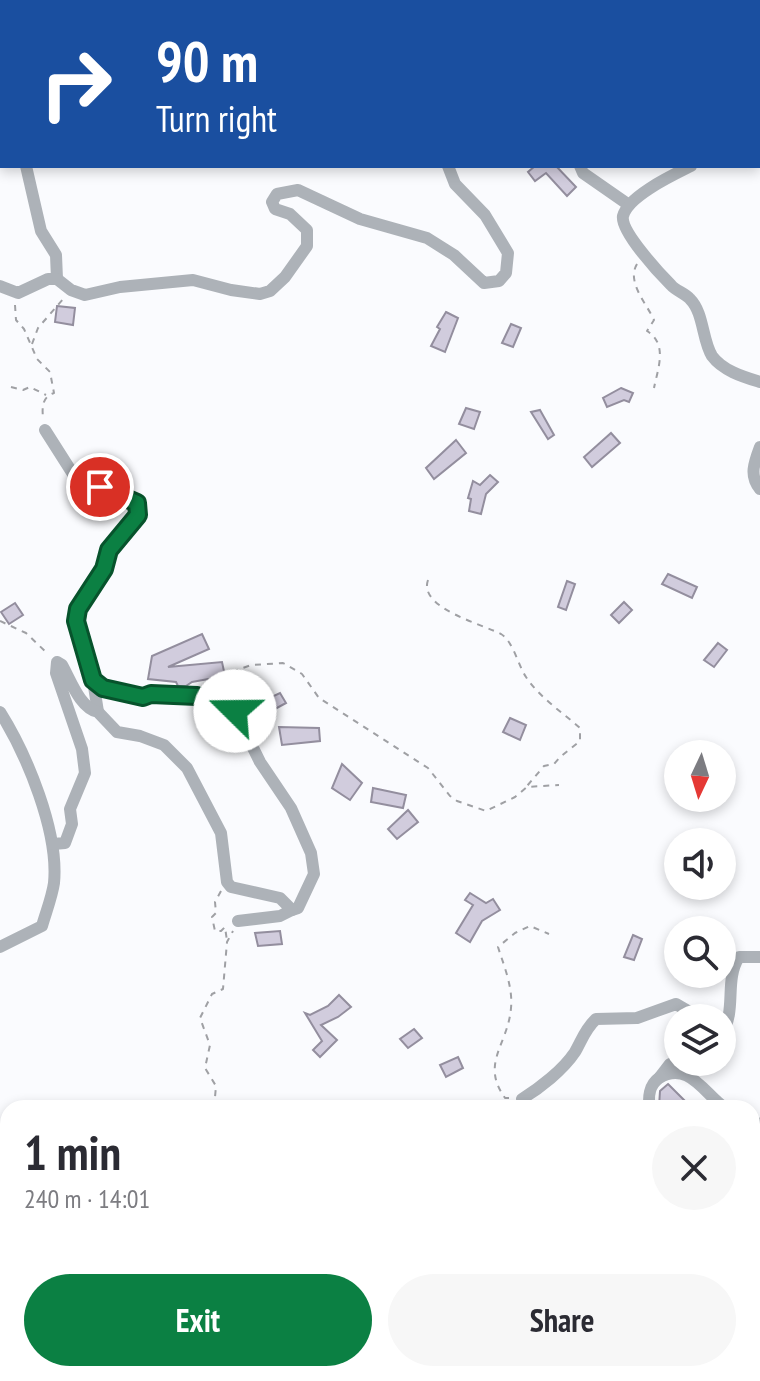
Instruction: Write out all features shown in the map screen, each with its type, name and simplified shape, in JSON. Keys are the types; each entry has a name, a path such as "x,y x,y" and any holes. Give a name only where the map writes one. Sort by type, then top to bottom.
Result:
{"street":[{"path":"26,168 41,231 56,255 57,279"},
{"path":"0,286 18,293 48,279 57,279 71,290 85,295 120,287 193,280 231,290 260,294 270,291 307,246 307,230 290,214 275,209 272,202 277,194 298,190 360,219 427,238 454,255 484,283 499,281 506,273 508,253 485,215 455,184 449,168"},
{"path":"581,168 592,180 629,205"},
{"path":"688,168 634,199 623,221 626,231 670,285 693,301 712,355 732,372 760,382"},
{"path":"45,430 73,474 137,503 138,515 109,550 104,569 78,609 76,621 93,680 98,712"},
{"path":"760,447 753,463 753,481 760,489"},
{"path":"53,844 65,843 72,824 70,809 85,773 82,749 56,673 57,662 62,665 90,710 98,712 117,732 164,745 187,768 221,833 227,882 231,887 280,898 292,910"},
{"path":"93,680 103,688 143,697 151,694 197,696 235,711 260,762 291,808 311,853 314,874 298,908 280,916 238,921"},
{"path":"0,712 20,744 53,844 54,884 42,926 0,947"},
{"path":"731,1004 732,968 739,957 760,957"},
{"path":"522,1099 537,1090 574,1054 586,1028 596,1019 637,1018 664,1008"},
{"path":"648,1100 650,1090 664,1072"},
{"path":"660,1077 683,1073 699,1082 714,1100"}],"path":[{"path":"639,260 633,270 635,286 654,320 647,331 656,336 662,354 654,388"},
{"path":"31,345 38,328 71,290"},
{"path":"18,293 14,306 16,320 24,329 37,359 50,372 54,393 47,396 42,409 45,430"},
{"path":"11,387 23,390 30,387 47,396"},
{"path":"235,711 222,689 222,682 229,673 251,665 283,663 302,674 319,698 428,768 444,790 457,801 486,811 515,797 544,766 554,764 580,741 580,728 526,678 506,637 439,605 429,596 428,580"},
{"path":"0,621 26,633 57,662"},
{"path":"527,787 559,785"},
{"path":"215,1100 216,1086 205,1068 210,1045 200,1018 212,994 223,989 227,942 225,927 215,931 212,917 216,913 215,902 227,882"},
{"path":"227,942 238,921"},
{"path":"522,1099 505,1098 495,1084 493,1069 511,1007 508,976 498,947 530,926 549,934"}],"building":[{"path":"533,168 558,168 576,187 567,196 546,173 535,181 528,172"},
{"path":"57,306 75,308 73,325 55,322"},
{"path":"446,312 458,318 445,352 431,346"},
{"path":"511,324 521,328 513,347 502,343"},
{"path":"621,388 633,393 629,402 624,400 607,407 603,398"},
{"path":"466,408 480,412 474,429 459,424"},
{"path":"540,410 554,435 548,439 531,412"},
{"path":"611,433 620,443 592,467 584,457"},
{"path":"456,440 466,453 434,479 426,468"},
{"path":"490,475 498,482 486,494 481,514 469,511 471,499 468,498 473,481 480,485"},
{"path":"668,574 697,587 692,598 662,584"},
{"path":"567,581 575,584 566,610 558,607"},
{"path":"624,602 632,610 619,623 611,615"},
{"path":"15,603 23,615 9,624 1,612"},
{"path":"202,634 209,649 168,667 222,662 225,676 186,686 148,679 152,656"},
{"path":"718,643 727,650 714,667 704,660"},
{"path":"252,685 261,702 280,693 286,703 253,721 242,687"},
{"path":"510,718 526,725 520,740 503,732"},
{"path":"279,727 319,728 320,741 282,745"},
{"path":"342,764 362,783 350,800 332,788"},
{"path":"373,788 406,795 403,808 371,802"},
{"path":"408,810 418,822 397,839 388,829"},
{"path":"470,893 486,903 493,899 500,910 482,921 470,942 456,933 473,905 465,900"},
{"path":"280,931 282,944 258,946 255,933"},
{"path":"633,935 642,939 634,960 624,957"},
{"path":"339,995 351,1007 321,1025 337,1040 320,1057 313,1050 322,1041 305,1013 310,1015 328,1006"},
{"path":"414,1029 422,1038 408,1048 400,1039"},
{"path":"458,1057 463,1068 446,1077 440,1065"},
{"path":"668,1084 684,1100 659,1100 660,1091"}],"route":[{"path":"100,487 137,503 138,515 109,550 104,569 78,609 76,621 93,680 103,688 143,697 151,694 197,696 235,711"}]}
